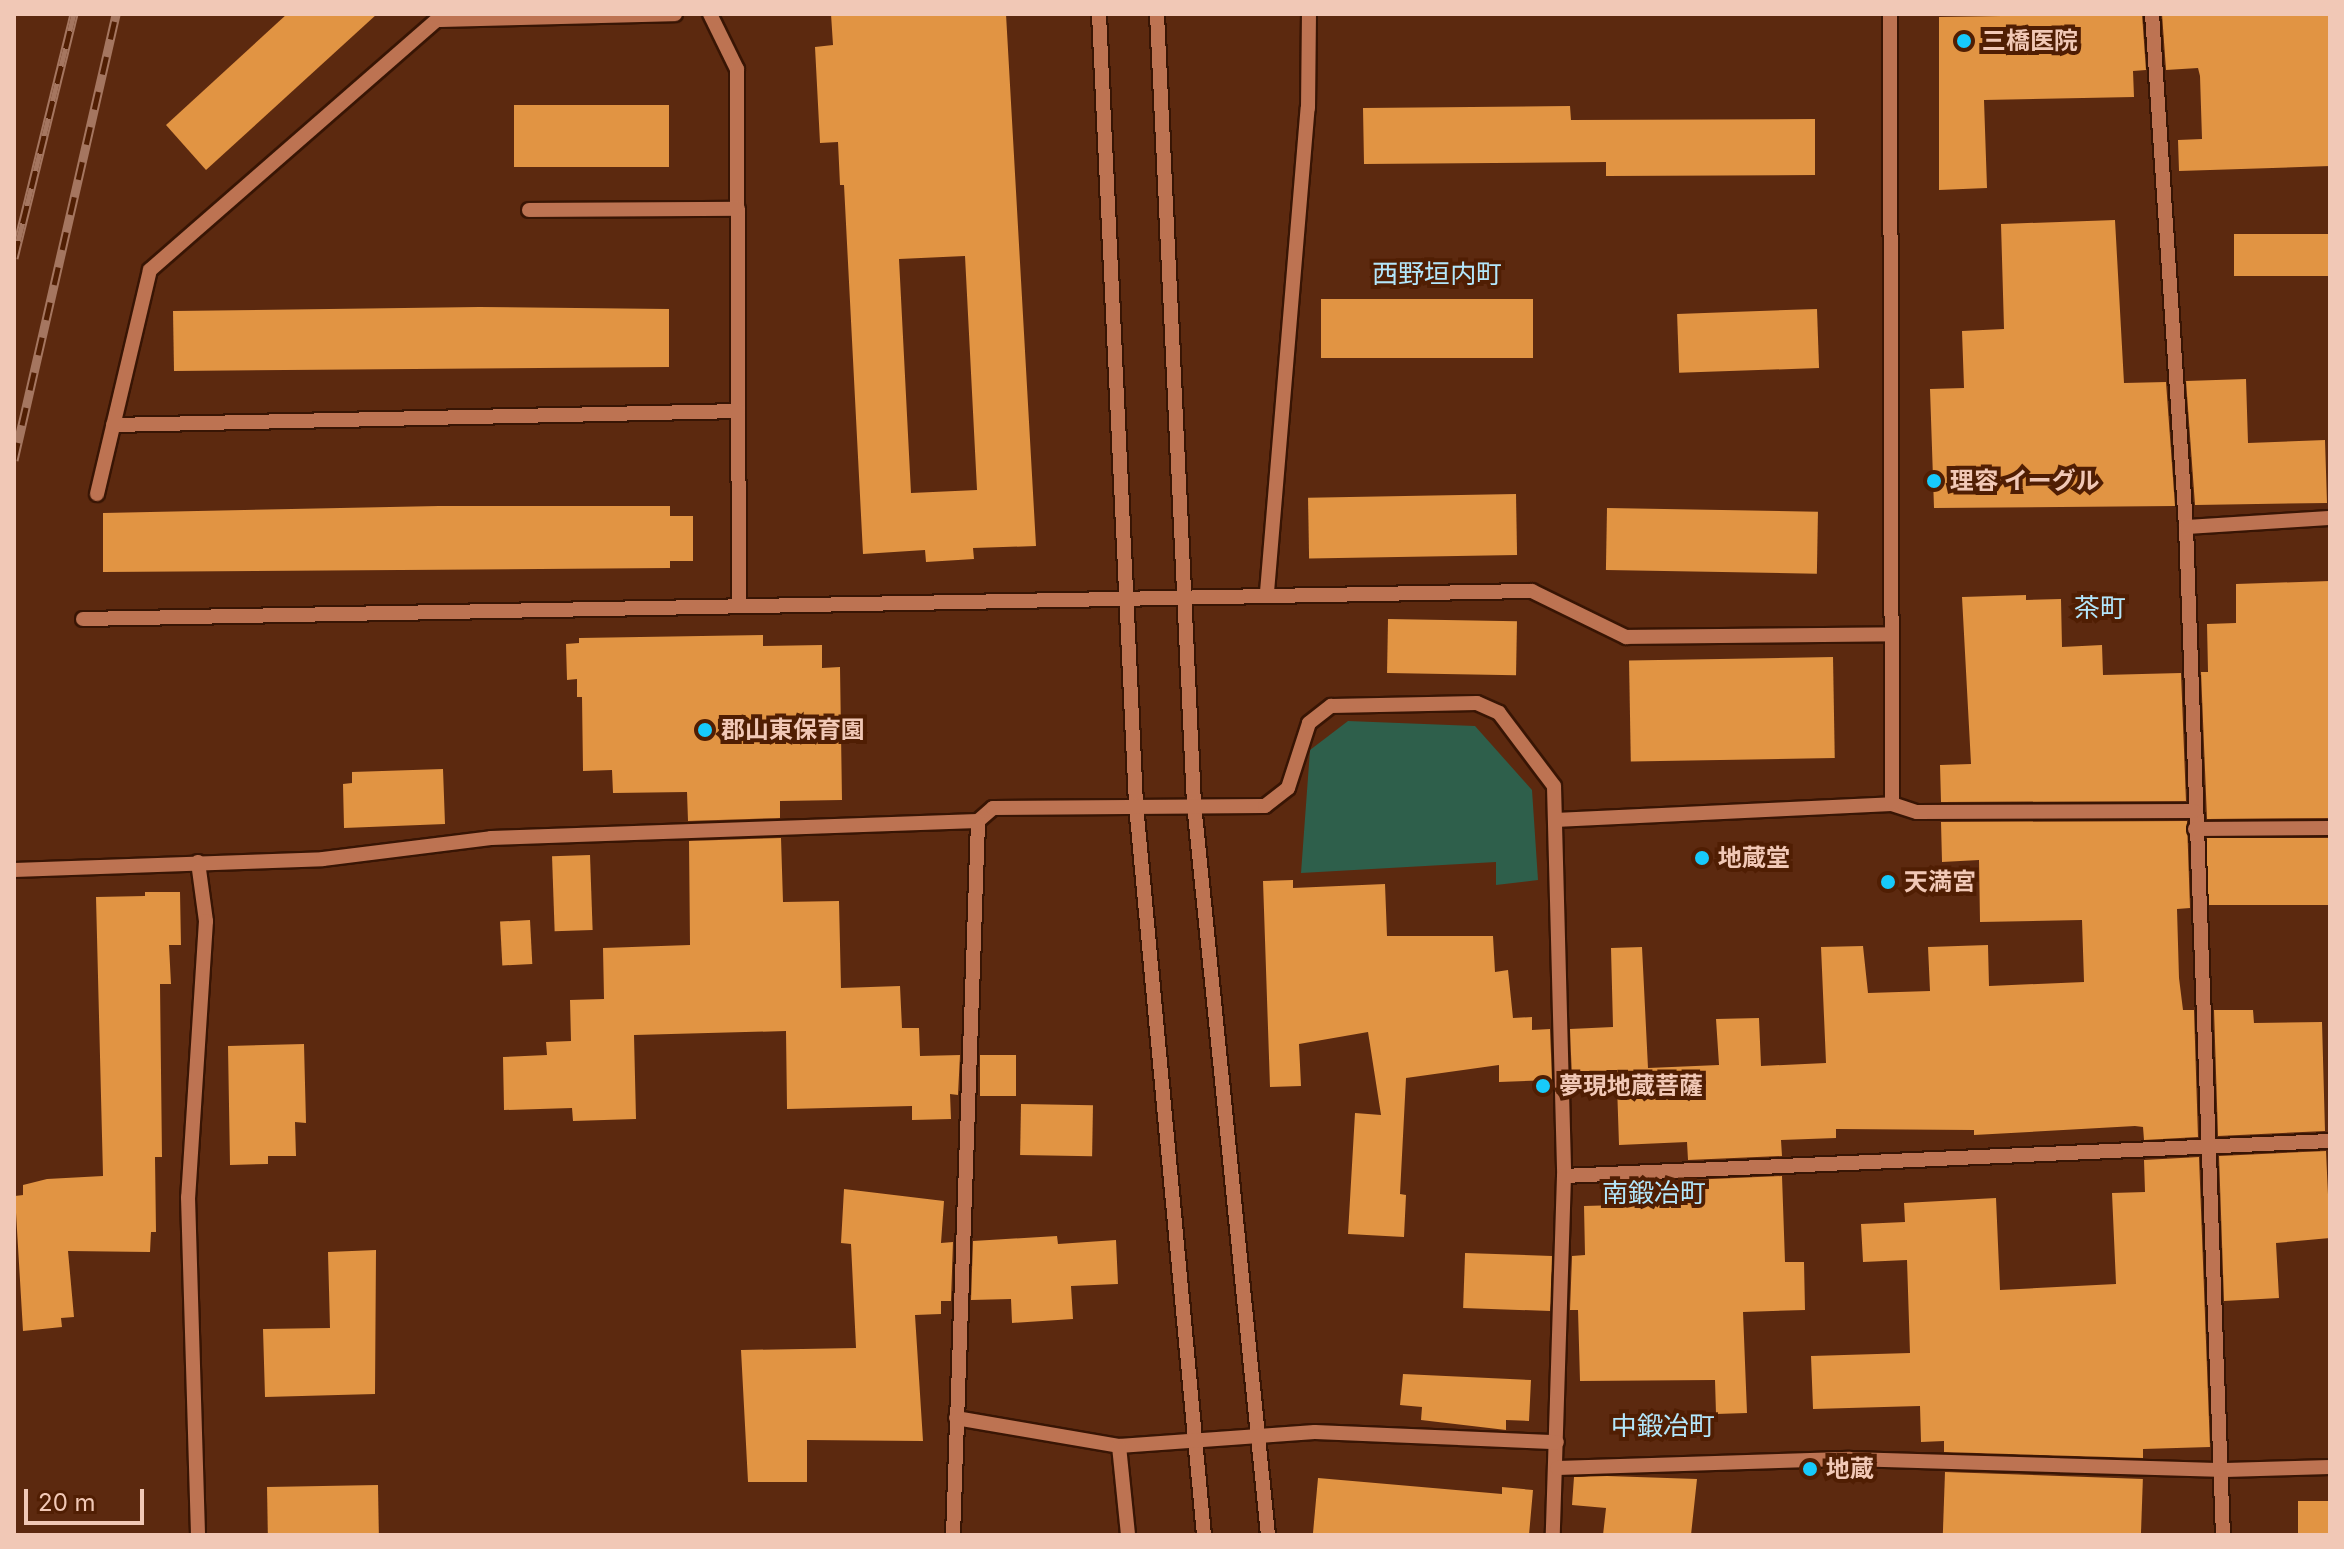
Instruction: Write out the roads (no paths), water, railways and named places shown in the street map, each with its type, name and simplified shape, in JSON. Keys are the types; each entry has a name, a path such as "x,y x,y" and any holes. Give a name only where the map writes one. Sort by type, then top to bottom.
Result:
{"street":[{"path":"97,494 150,270 437,20 675,14"},
{"path":"710,14 737,69 739,605"},
{"path":"1099,14 1136,805 1204,1535"},
{"path":"1157,14 1194,804 1268,1535"},
{"path":"1267,592 1308,108 1309,14"},
{"path":"1890,14 1892,804"},
{"path":"2152,14 2186,527 2194,811 2225,1470 2223,1535"},
{"path":"529,210 738,209"},
{"path":"113,425 738,411"},
{"path":"2186,527 2330,518"},
{"path":"83,619 1126,599 1267,592 1532,591 1626,637 1892,634"},
{"path":"14,870 323,859 491,838 978,821 993,808 1194,804 1265,806 1288,788 1309,723 1331,706 1477,703 1499,713 1544,767 1554,786 1564,1176 1553,1535"},
{"path":"1555,820 1892,804 1917,812 2194,811"},
{"path":"953,1535 978,821"},
{"path":"2195,829 2330,828"},
{"path":"198,862 206,921 188,1197 198,1535"},
{"path":"1564,1176 2330,1141"},
{"path":"956,1418 1119,1446 1315,1432 1557,1442"},
{"path":"1119,1446 1128,1535"},
{"path":"1557,1468 1850,1459 2225,1470 2330,1467"}],"railway":[{"path":"14,258 74,14"},
{"path":"14,460 116,14"}],"place":[{"name":"三橋医院","path":"1964,41"},
{"name":"理容 イーグル","path":"1934,481"},
{"name":"郡山東保育園","path":"705,730"},
{"name":"地蔵堂","path":"1702,858"},
{"name":"天満宮","path":"1888,882"},
{"name":"夢現地蔵菩薩","path":"1543,1086"},
{"name":"地蔵","path":"1810,1469"}],"district":[{"name":"西野垣内町","path":"1437,274"},
{"name":"茶町","path":"2100,608"},
{"name":"南鍛冶町","path":"1654,1193"},
{"name":"中鍛冶町","path":"1663,1426"}]}
